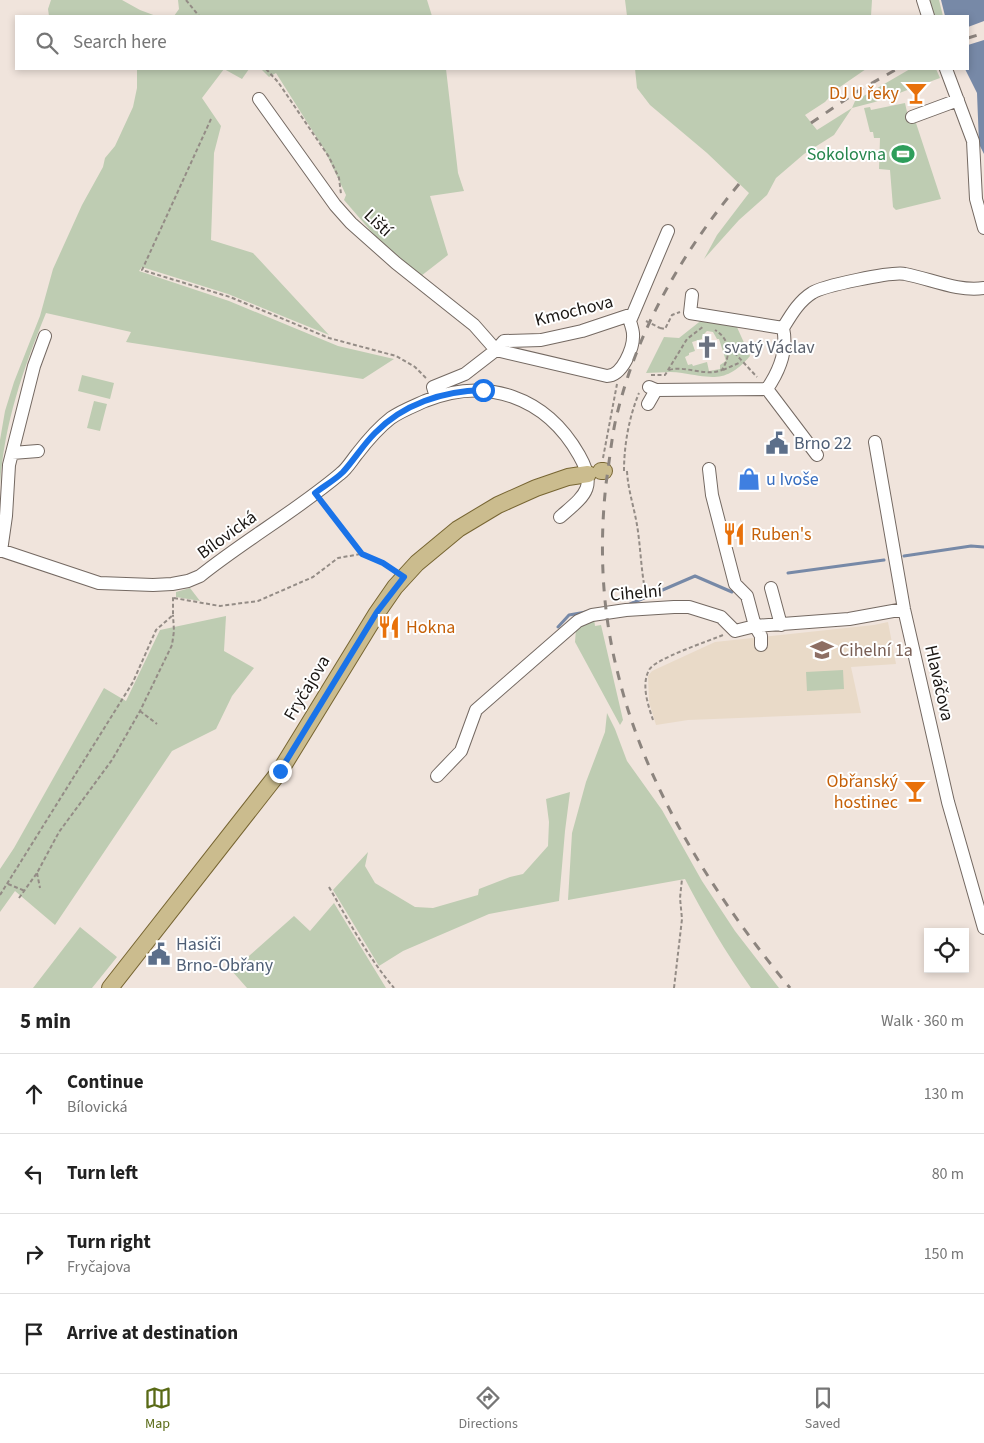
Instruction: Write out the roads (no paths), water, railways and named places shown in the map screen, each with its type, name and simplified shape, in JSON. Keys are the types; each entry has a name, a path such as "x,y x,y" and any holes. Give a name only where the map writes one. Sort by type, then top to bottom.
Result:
{"main road":[{"name":"Fryčajova","path":"110,988 280,771 377,612 404,577 431,550 475,518 536,488 568,477 598,472"}],"street":[{"path":"924,0 928,15"},
{"path":"946,70 973,141 976,199 984,228"},
{"name":"Liští","path":"259,99 351,223 396,263 474,326 496,350"},
{"path":"912,117 958,100"},
{"name":"Kmochova","path":"496,350 504,341 541,340 582,331 633,314 668,231"},
{"path":"767,388 781,365 785,341 783,328 791,313 814,291 864,278 903,273 971,290 984,288"},
{"path":"692,295 690,313 783,328"},
{"path":"496,350 613,376 623,368 632,341 633,333 630,322 633,314"},
{"path":"0,551 6,516 9,465 34,366 45,336"},
{"name":"Bílovická","path":"0,551 99,584 153,586 188,581 200,576 342,472 374,433 391,418 465,374 496,350"},
{"path":"648,404 652,389 767,388"},
{"path":"767,388 817,455"},
{"name":"Bílovická","path":"434,392 483,390 506,394 524,402 540,410 555,422 598,472"},
{"name":"Hlaváčova","path":"875,442 904,609 948,802 984,928"},
{"path":"12,453 38,451"},
{"path":"708,469 712,495 734,584 746,596 760,636 761,645"},
{"path":"560,517 580,500 598,472"},
{"path":"771,588 781,625"},
{"name":"Cihelní","path":"437,776 461,751 476,710 578,622 592,615 626,610 690,607 721,616 735,631 755,626"},
{"path":"755,626 849,619 904,609"}],"water":[{"path":"941,0 984,0 984,154 979,144 977,93 966,70 969,70 969,15 945,15"}],"waterway":[{"path":"904,556 971,546 984,547"},
{"path":"788,573 884,560"},
{"path":"630,604 695,576 732,592"},
{"path":"558,627 569,615 586,612"}],"railway":[{"path":"969,38 984,33"},
{"path":"811,123 858,91 895,70"},
{"path":"739,184 698,238 663,296 648,326 624,390 615,423 606,484 603,580 608,627 618,674 630,717 646,759 686,840 710,879 735,917 790,988"}],"place":[{"name":"DJ U řeky","path":"916,93"},
{"name":"Sokolovna","path":"903,154"},
{"name":"svatý Václav","path":"707,347"},
{"name":"Brno 22","path":"777,443"},
{"name":"u Ivoše","path":"749,479"},
{"name":"Ruben's","path":"734,534"},
{"name":"Hokna","path":"389,627"},
{"name":"Cihelní 1a","path":"822,650"},
{"name":"Obřanský hostinec","path":"915,791"},
{"name":"Hasiči Brno-Obřany","path":"159,954"}]}
